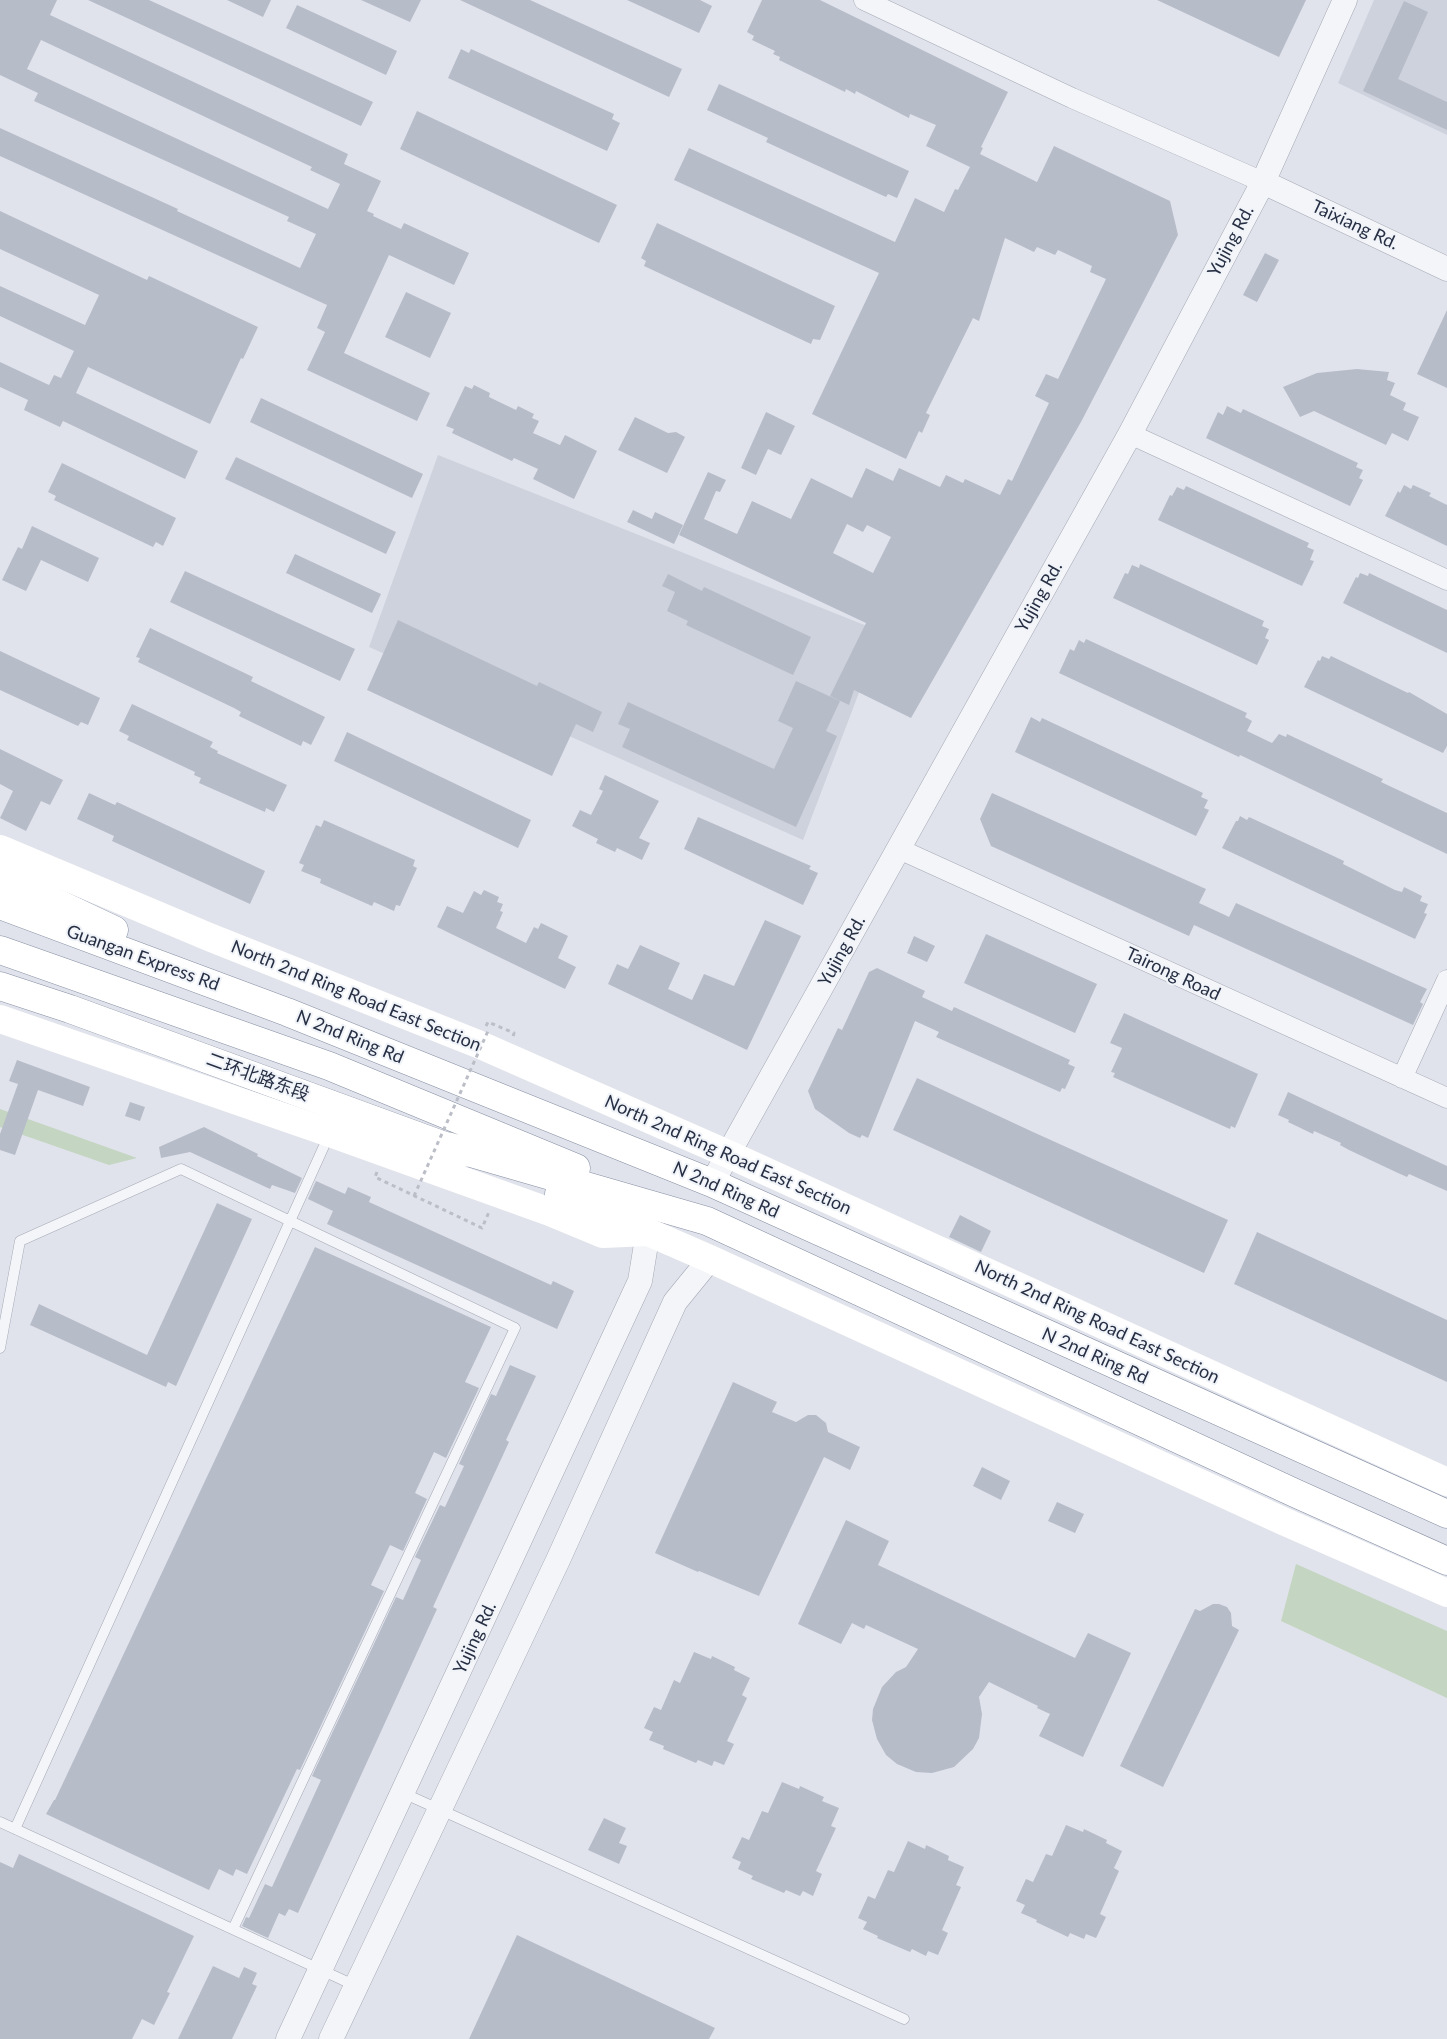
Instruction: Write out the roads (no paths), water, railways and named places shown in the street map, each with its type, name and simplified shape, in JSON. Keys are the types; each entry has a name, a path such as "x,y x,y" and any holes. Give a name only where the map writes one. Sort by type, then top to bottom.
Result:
{"main road":[{"name":"North 2nd Ring Road East Section","path":"0,849 200,933 478,1044 728,1154 1447,1482"},
{"name":"N 2nd Ring Rd","path":"0,876 287,1012 712,1183 1447,1514"},
{"name":"Guangan Express Rd","path":"0,905 287,1012"},
{"name":"N 2nd Ring Rd","path":"0,950 329,1066 707,1221 1447,1562"},
{"path":"0,979 70,1008"},
{"path":"0,986 70,1008"},
{"name":"二环北路东段","path":"70,1008 447,1146"},
{"path":"0,1019 330,1133 550,1212 603,1234 648,1232"},
{"name":"N 2nd Ring Rd","path":"447,1146 707,1221"},
{"path":"447,1146 710,1259 1274,1517 1447,1593"}],"street":[{"path":"864,0 1072,98 1266,175"},
{"name":"Yujing Rd.","path":"712,1183 1130,434 1266,175 1345,0"},
{"name":"Taixiang Rd.","path":"1266,175 1447,252"},
{"name":"Taixiang Rd.","path":"1266,175 1447,269"},
{"path":"1130,434 1447,580"},
{"name":"Tairong Road","path":"899,849 1447,1098"},
{"path":"1402,1078 1447,980"},
{"name":"Yujing Rd.","path":"288,2039 640,1281 648,1232"},
{"path":"331,2039 558,1560 675,1302 710,1259"}],"lane":[{"path":"15,1829 330,1133"},
{"path":"0,1348 20,1241 181,1169 515,1328 233,1930"},
{"path":"403,1792 904,2019"},
{"path":"0,1822 356,1986"}]}
